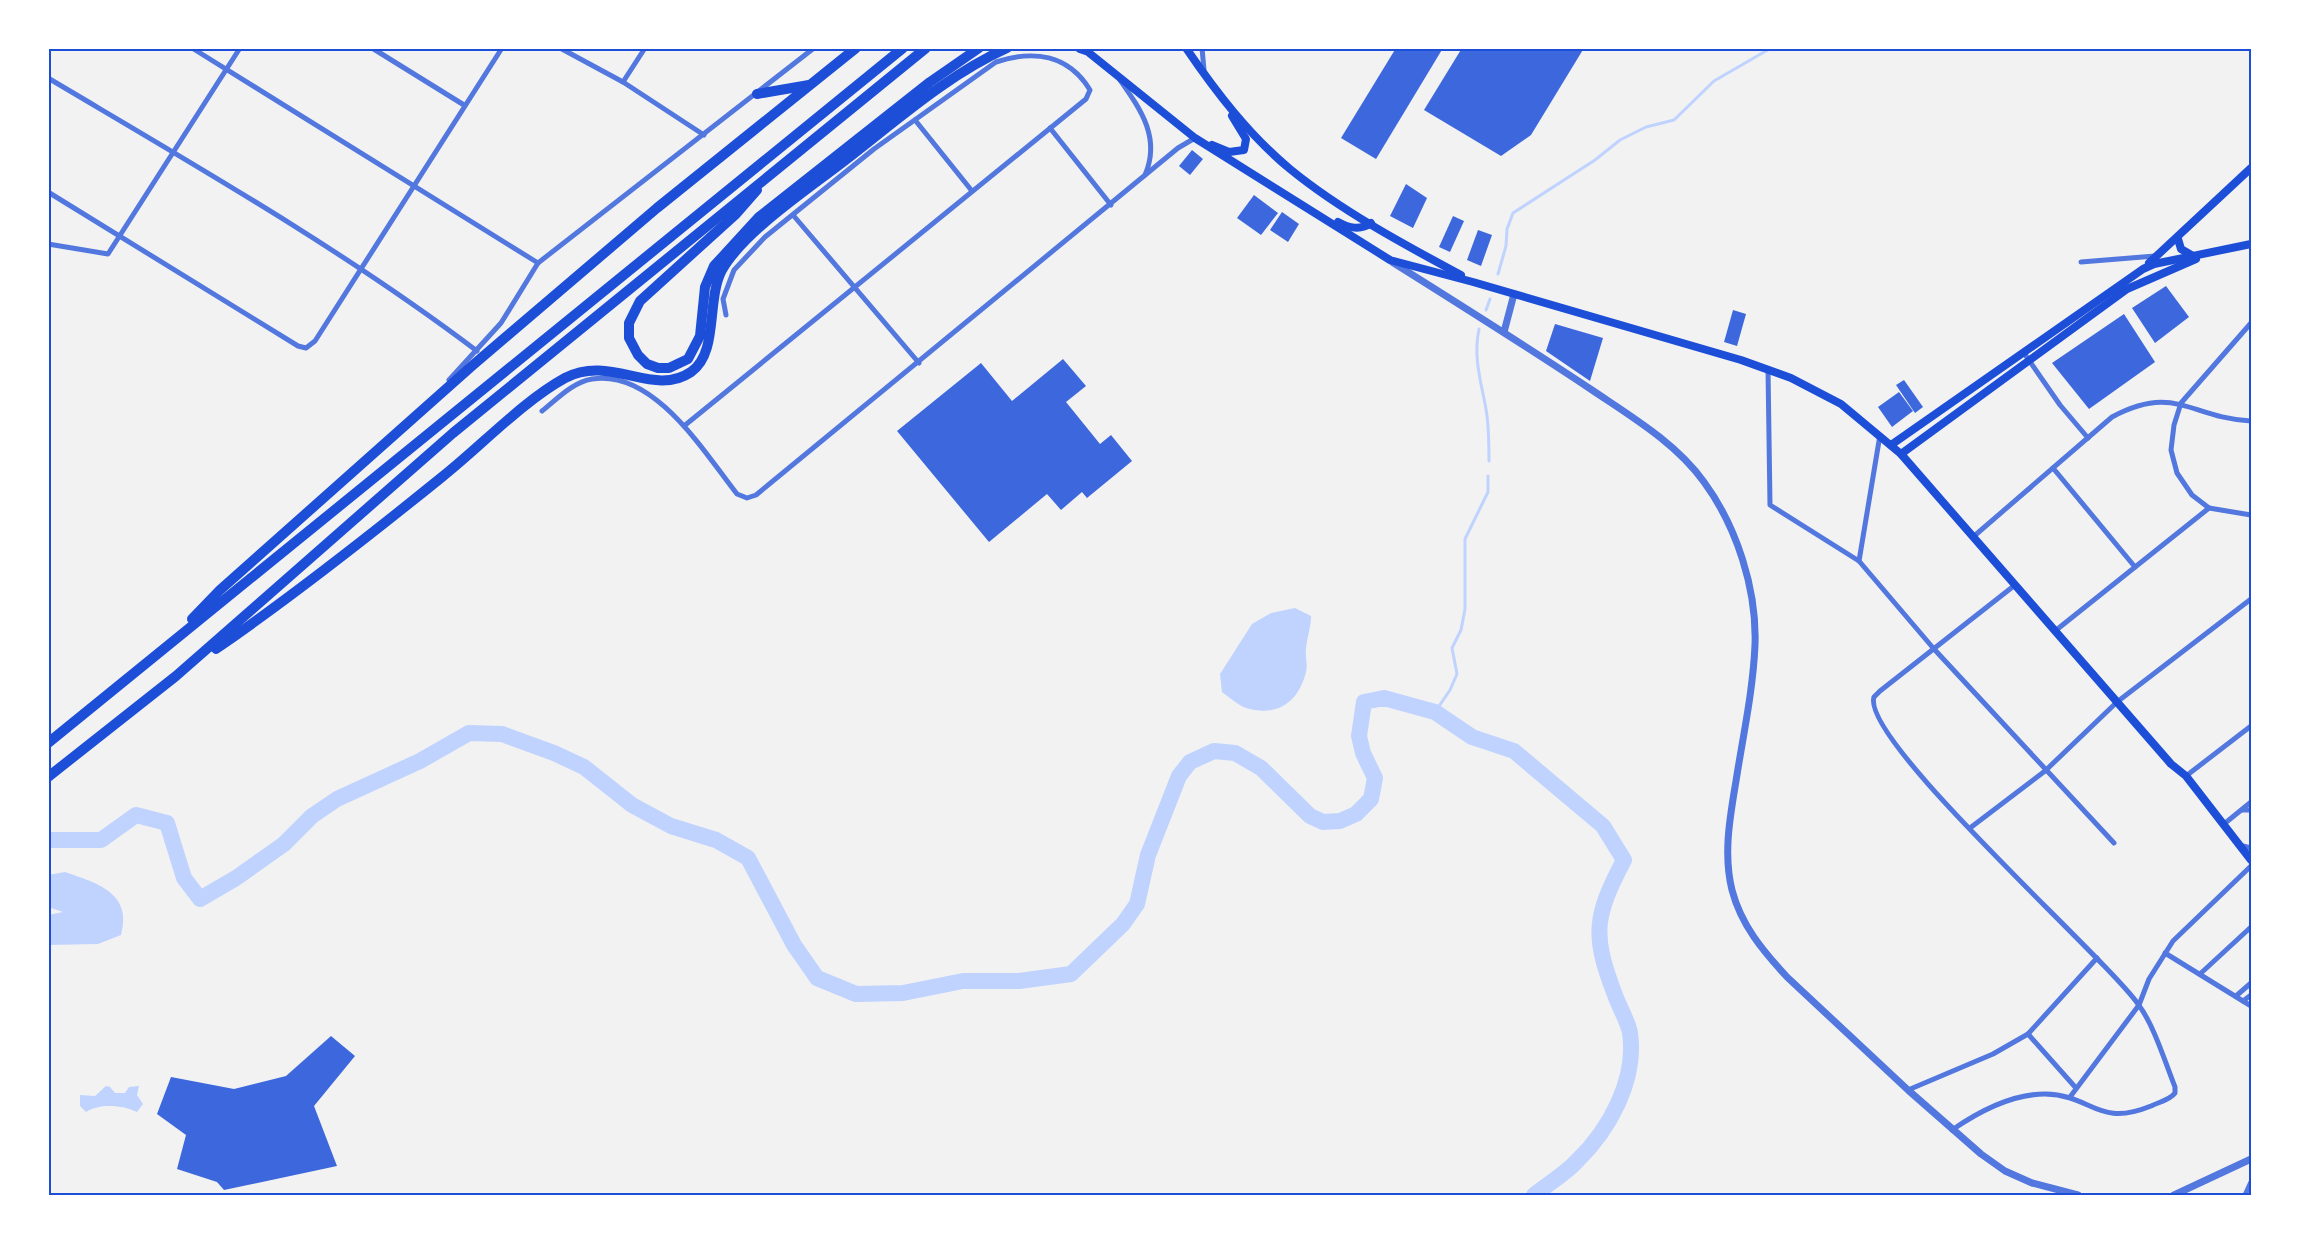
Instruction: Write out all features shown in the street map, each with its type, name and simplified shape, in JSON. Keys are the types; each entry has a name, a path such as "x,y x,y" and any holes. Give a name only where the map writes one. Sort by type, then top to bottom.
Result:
{"highway":[{"path":"158,653 220,590 410,420 657,208 856,48"},
{"path":"48,743 434,432 903,48"},
{"path":"48,777 176,676 453,433 926,48"},
{"path":"774,170 736,214 640,301 629,323 629,338 638,355 647,364 669,369 688,359 700,336 705,286 714,266 759,217 930,82 979,48"},
{"path":"176,676 242,631 370,533 563,379 581,371 601,369 656,382 677,379 692,372 702,361 709,344 714,290 723,269 737,251 786,206 937,90 1007,48"},
{"path":"757,94 810,85"}],"main road":[{"path":"1186,48 1224,100 1289,168 1371,223 1473,282"},
{"path":"1083,49 1197,139 1390,260 1473,282 1768,369 1841,404 1901,454 2171,765 2186,776 2251,860"},
{"path":"1197,139 1236,153 1244,150 1247,144 1242,130 1224,100"},
{"path":"1891,445 2143,269 2251,168"},
{"path":"1302,203 1344,225 1364,227 1371,223"},
{"path":"2180,236 2181,249 2194,256"},
{"path":"2152,277 2167,261 2180,236"},
{"path":"2143,269 2167,261 2251,244"},
{"path":"1901,454 2127,289 2212,253"}],"street":[{"path":"192,48 414,184 538,264"},
{"path":"48,244 108,254 240,48"},
{"path":"372,48 464,105"},
{"path":"48,192 298,346 306,348 315,341 359,268 502,48"},
{"path":"560,48 623,82 704,135"},
{"path":"623,82 645,48"},
{"path":"410,420 501,323 538,264 814,48"},
{"path":"1202,48 1204,74"},
{"path":"684,426 1090,94 1083,79 1068,66 1038,55 1017,55 996,62 874,149 765,237 734,270 723,299 726,315"},
{"path":"1115,73 1132,98 1152,144 1151,160 1143,179"},
{"path":"48,78 174,152 359,268 477,351"},
{"path":"915,120 972,191"},
{"path":"1050,128 1111,205"},
{"path":"542,411 579,383 593,379 614,380 653,395 684,426 737,494 747,498 756,495 1178,148 1197,139"},
{"path":"793,215 919,363"},
{"path":"2081,262 2157,256"},
{"path":"1390,260 1504,332 1655,434 1704,481 1736,543 1752,603 1755,644 1729,827 1728,861 1732,889 1743,920 1763,951 1952,1130 2005,1171 2032,1183 2078,1195"},
{"path":"1504,332 1514,294"},
{"path":"2251,323 2181,403 2174,425 2171,450 2177,473 2192,495 2209,508 2251,515"},
{"path":"2024,353 2088,438"},
{"path":"1768,369 1770,505 1859,561 1934,649 2114,843"},
{"path":"1972,537 2112,417 2133,406 2155,401 2181,403 2232,420 2251,421"},
{"path":"1859,561 1880,435"},
{"path":"2053,468 2135,567"},
{"path":"2055,631 2209,508"},
{"path":"1952,1130 1970,1118 1996,1106 2026,1097 2044,1094 2070,1097 2112,1115 2142,1109 2173,1096 2175,1087 2139,1005 1901,753 1884,731 1871,703 1880,691 2015,585"},
{"path":"1970,828 2045,771 2117,702 2251,598"},
{"path":"2186,776 2251,726"},
{"path":"2223,824 2251,802"},
{"path":"2242,810 2251,810"},
{"path":"2239,845 2251,848"},
{"path":"2070,1097 2139,1005 2149,979 2165,953 2185,928 2214,904 2251,866"},
{"path":"2199,974 2251,927"},
{"path":"2165,953 2251,1006"},
{"path":"1908,1090 1993,1054 2028,1034 2097,958"},
{"path":"2236,996 2251,983"},
{"path":"2243,1001 2251,995"},
{"path":"2028,1034 2076,1088"},
{"path":"2174,1195 2251,1159"},
{"path":"2245,1195 2251,1182"}],"water":[{"path":"1295,608 1311,616 1306,649 1307,669 1298,692 1285,705 1276,709 1267,711 1243,707 1222,692 1220,674 1252,624 1271,613"},
{"path":"65,872 110,892 122,909 121,935 98,944 48,945 48,915 63,912 48,907 48,875"},
{"path":"106,1086 115,1093 125,1093 129,1087 139,1086 137,1095 143,1104 137,1112 112,1106 98,1107 86,1112 80,1106 80,1095 95,1096"}],"building":[{"path":"1396,48 1443,48 1376,159 1341,138"},
{"path":"1462,48 1584,48 1531,135 1501,156 1424,110"},
{"path":"1192,150 1203,159 1190,175 1179,166"},
{"path":"1406,184 1427,198 1413,228 1390,216"},
{"path":"1254,195 1278,213 1261,235 1237,218"},
{"path":"1282,212 1299,224 1288,242 1270,230"},
{"path":"1453,216 1464,221 1450,252 1439,247"},
{"path":"1478,230 1492,235 1481,266 1467,260"},
{"path":"2166,286 2189,317 2155,343 2132,308"},
{"path":"1733,310 1746,314 1737,346 1724,342"},
{"path":"2124,314 2155,362 2089,409 2052,363"},
{"path":"1555,324 1603,338 1590,381 1546,351"},
{"path":"1063,359 1086,386 1066,402 1100,444 1111,435 1132,461 1087,498 1082,492 1061,510 1047,494 989,542 897,431 981,363 1012,401"},
{"path":"1904,380 1923,407 1915,413 1896,385"},
{"path":"1899,392 1913,411 1892,427 1878,407"},
{"path":"331,1036 355,1056 314,1106 337,1166 224,1190 217,1182 177,1169 186,1135 157,1114 171,1077 234,1089 286,1076"}],"waterway":[{"path":"1498,274 1506,246 1507,229 1513,213 1595,160 1620,140 1646,127 1674,120 1714,81 1771,48"},
{"path":"1486,310 1490,299"},
{"path":"1479,329 1477,360 1488,422 1489,461"},
{"path":"1435,712 1450,690 1457,674 1452,648 1461,630 1465,609 1465,539 1488,492 1488,476"},
{"path":"48,840 101,840 136,815 167,823 184,878 200,899 236,878 284,844 312,816 337,799 420,761 469,733 502,734 584,767 632,805 671,826 716,840 748,858 794,945 817,978 856,994 903,993 963,981 1019,981 1071,974 1123,924 1137,904 1148,855 1179,776 1190,762 1214,751 1235,753 1261,768 1310,816 1323,822 1340,821 1356,814 1371,799 1375,778 1363,753 1359,736 1364,702 1384,698 1435,712 1472,737 1514,751 1603,826 1624,860 1602,912 1600,941 1602,957 1630,1033 1631,1051 1625,1086 1610,1119 1589,1149 1567,1170 1534,1195"}]}
